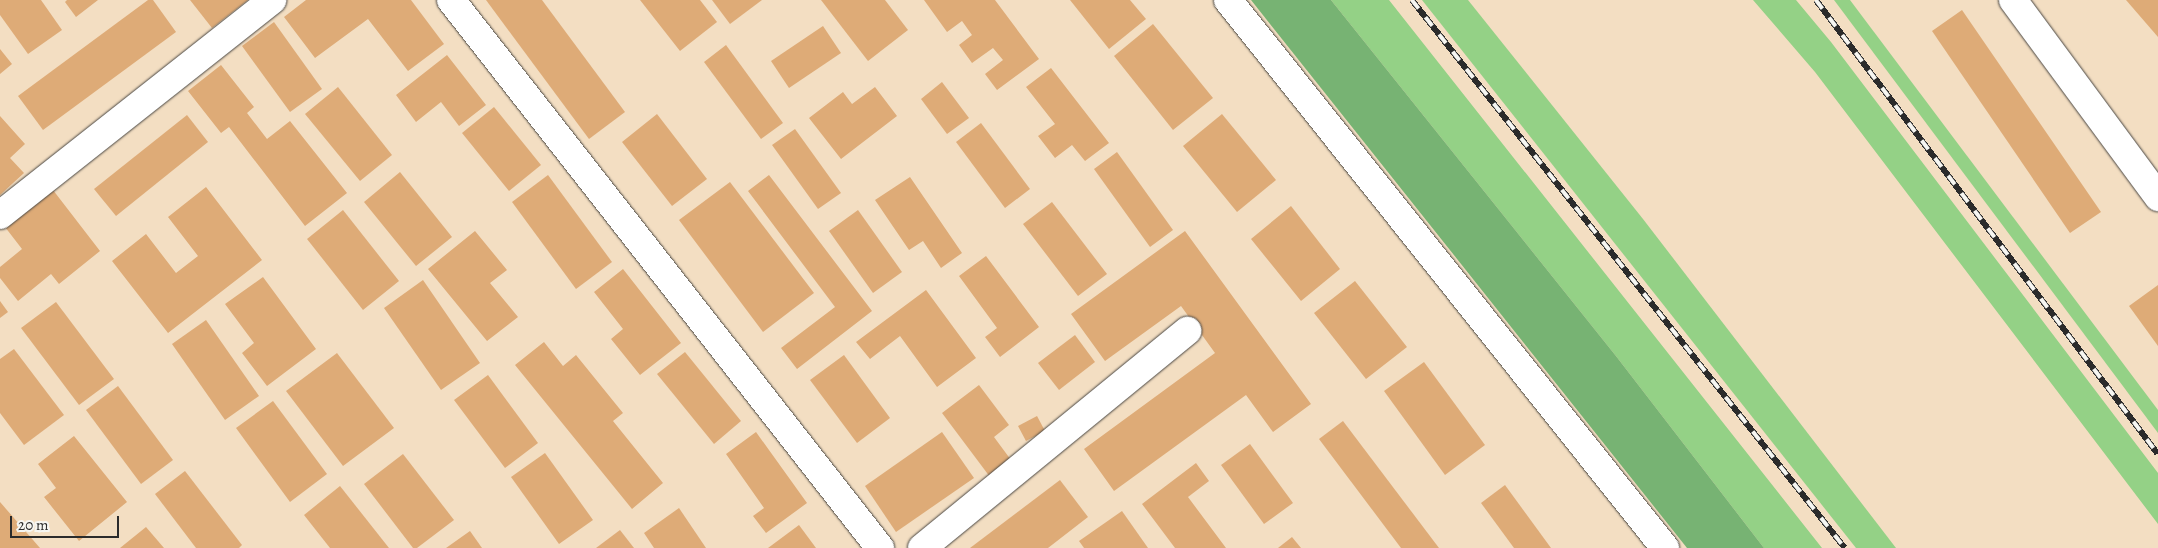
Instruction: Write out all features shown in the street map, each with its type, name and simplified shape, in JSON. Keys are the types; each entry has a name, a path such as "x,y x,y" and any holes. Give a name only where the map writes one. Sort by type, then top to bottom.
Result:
{"street":[{"path":"0,215 272,0"},
{"path":"451,0 880,548"},
{"path":"1228,0 1665,548"},
{"path":"2013,0 2158,197"},
{"path":"922,548 1187,331"}],"green space":[{"path":"1251,0 1331,0 1616,356 1764,548 1687,548"},
{"path":"1331,0 1389,0 1822,548 1764,548 1616,356"},
{"path":"1422,0 1468,0 1643,219 1896,548 1856,548"},
{"path":"1753,0 1796,0 1831,42 2158,473 2158,524 1815,72"},
{"path":"1834,0 1850,0 2158,410 2158,433"}],"building":[{"path":"0,0 41,0 62,30 28,54 0,15"},
{"path":"67,0 98,0 76,17 65,2"},
{"path":"148,0 153,0 176,32 43,130 18,96"},
{"path":"190,0 248,0 212,28"},
{"path":"306,0 411,0 444,44 408,71 368,19 315,58 284,17"},
{"path":"486,0 542,0 625,112 589,139"},
{"path":"640,0 700,0 717,22 680,51"},
{"path":"712,0 762,0 730,24"},
{"path":"821,0 885,0 908,30 868,61"},
{"path":"924,0 995,0 1039,59 997,90 985,74 1003,60 993,48 972,63 959,45 972,35 962,21 947,32"},
{"path":"1070,0 1130,0 1146,19 1109,49"},
{"path":"2126,0 2158,0 2158,37"},
{"path":"1962,10 2101,212 2070,233 1932,31"},
{"path":"274,22 322,89 290,112 242,46"},
{"path":"1153,24 1213,98 1173,130 1114,56"},
{"path":"823,26 841,53 789,88 771,61"},
{"path":"726,45 783,123 761,139 704,62"},
{"path":"0,49 12,64 0,74"},
{"path":"447,55 486,105 459,126 441,102 416,122 396,95"},
{"path":"221,65 254,107 247,113 267,139 290,121 347,193 305,226 229,127 221,133 188,91"},
{"path":"1051,68 1109,143 1085,161 1072,145 1055,158 1038,136 1055,124 1026,87"},
{"path":"942,82 969,118 947,134 921,99"},
{"path":"338,87 392,155 360,181 305,114"},
{"path":"875,87 897,116 841,159 809,118 843,92 852,104"},
{"path":"494,107 541,165 509,191 462,133"},
{"path":"657,114 707,179 672,206 622,142"},
{"path":"1222,114 1276,180 1237,212 1183,146"},
{"path":"187,115 208,142 116,216 94,189"},
{"path":"0,116 25,144 10,158 24,173 0,195"},
{"path":"981,123 1030,189 1005,208 956,142"},
{"path":"795,129 841,193 818,209 772,145"},
{"path":"1117,152 1173,230 1150,247 1094,169"},
{"path":"400,172 452,237 416,266 364,202"},
{"path":"548,175 612,262 576,289 512,202"},
{"path":"769,175 872,311 797,369 781,348 835,307 748,191"},
{"path":"910,177 962,253 941,268 923,241 909,250 875,200"},
{"path":"730,182 814,293 763,332 679,220"},
{"path":"206,187 262,260 168,333 112,261 146,234 176,273 198,256 168,217"},
{"path":"53,190 100,251 59,284 51,274 18,301 0,278 0,267 22,249 5,227"},
{"path":"1052,202 1107,274 1078,296 1023,224"},
{"path":"1291,206 1340,269 1301,301 1251,239"},
{"path":"343,210 399,281 363,310 307,239"},
{"path":"858,210 902,272 873,293 829,231"},
{"path":"475,231 507,270 490,283 518,317 487,341 428,269"},
{"path":"1185,231 1311,404 1273,432 1246,395 1114,491 1084,449 1215,353 1181,306 1105,361 1071,314"},
{"path":"986,256 1039,327 1000,357 985,337 997,328 959,276"},
{"path":"623,269 681,343 640,375 611,339 623,329 594,292"},
{"path":"263,277 316,349 267,386 242,353 254,343 225,304"},
{"path":"423,280 480,363 441,390 384,308"},
{"path":"1355,281 1407,347 1366,379 1314,313"},
{"path":"2158,285 2158,346 2129,306"},
{"path":"926,290 976,358 937,387 900,336 870,359 856,342"},
{"path":"0,301 8,312 0,318"},
{"path":"56,302 114,379 79,405 21,328"},
{"path":"206,320 259,396 225,420 172,344"},
{"path":"1075,335 1095,362 1059,390 1038,363"},
{"path":"544,342 563,366 576,355 623,413 613,421 663,483 632,509 515,365"},
{"path":"14,349 64,415 24,445 0,413 0,359"},
{"path":"685,352 741,421 714,444 657,374"},
{"path":"337,353 394,428 343,466 286,391"},
{"path":"844,355 890,418 857,443 810,380"},
{"path":"1424,362 1485,445 1445,475 1384,391"},
{"path":"488,375 538,443 505,468 454,400"},
{"path":"979,385 1009,425 994,437 1011,460 990,477 942,413"},
{"path":"118,386 173,460 141,484 86,410"},
{"path":"273,401 327,474 290,502 236,428"},
{"path":"1037,416 1045,431 1026,441 1018,426"},
{"path":"1343,421 1439,548 1401,548 1319,439"},
{"path":"756,432 807,503 766,533 753,516 764,508 726,454"},
{"path":"942,432 974,478 896,532 865,486"},
{"path":"74,436 127,502 79,541 44,497 56,488 38,464"},
{"path":"1250,444 1293,503 1264,524 1221,465"},
{"path":"545,453 593,520 559,544 511,477"},
{"path":"403,454 454,520 417,548 413,548 364,484"},
{"path":"1196,463 1209,481 1188,497 1226,548 1175,548 1142,504"},
{"path":"185,471 242,545 239,548 196,548 155,494"},
{"path":"1060,480 1088,517 1048,548 970,548"},
{"path":"1505,485 1551,548 1514,548 1481,503"},
{"path":"340,486 389,548 330,548 304,515"},
{"path":"0,502 40,548 0,548"},
{"path":"679,508 706,548 654,548 644,533"},
{"path":"1122,511 1148,548 1084,548 1079,541"},
{"path":"799,525 816,548 768,548"},
{"path":"146,527 164,548 120,548"},
{"path":"620,530 634,548 596,548"},
{"path":"470,531 482,548 446,548"},
{"path":"1292,537 1301,548 1278,548"}],"railway":[{"path":"1412,0 1845,548"},
{"path":"1816,0 2158,454"}]}
